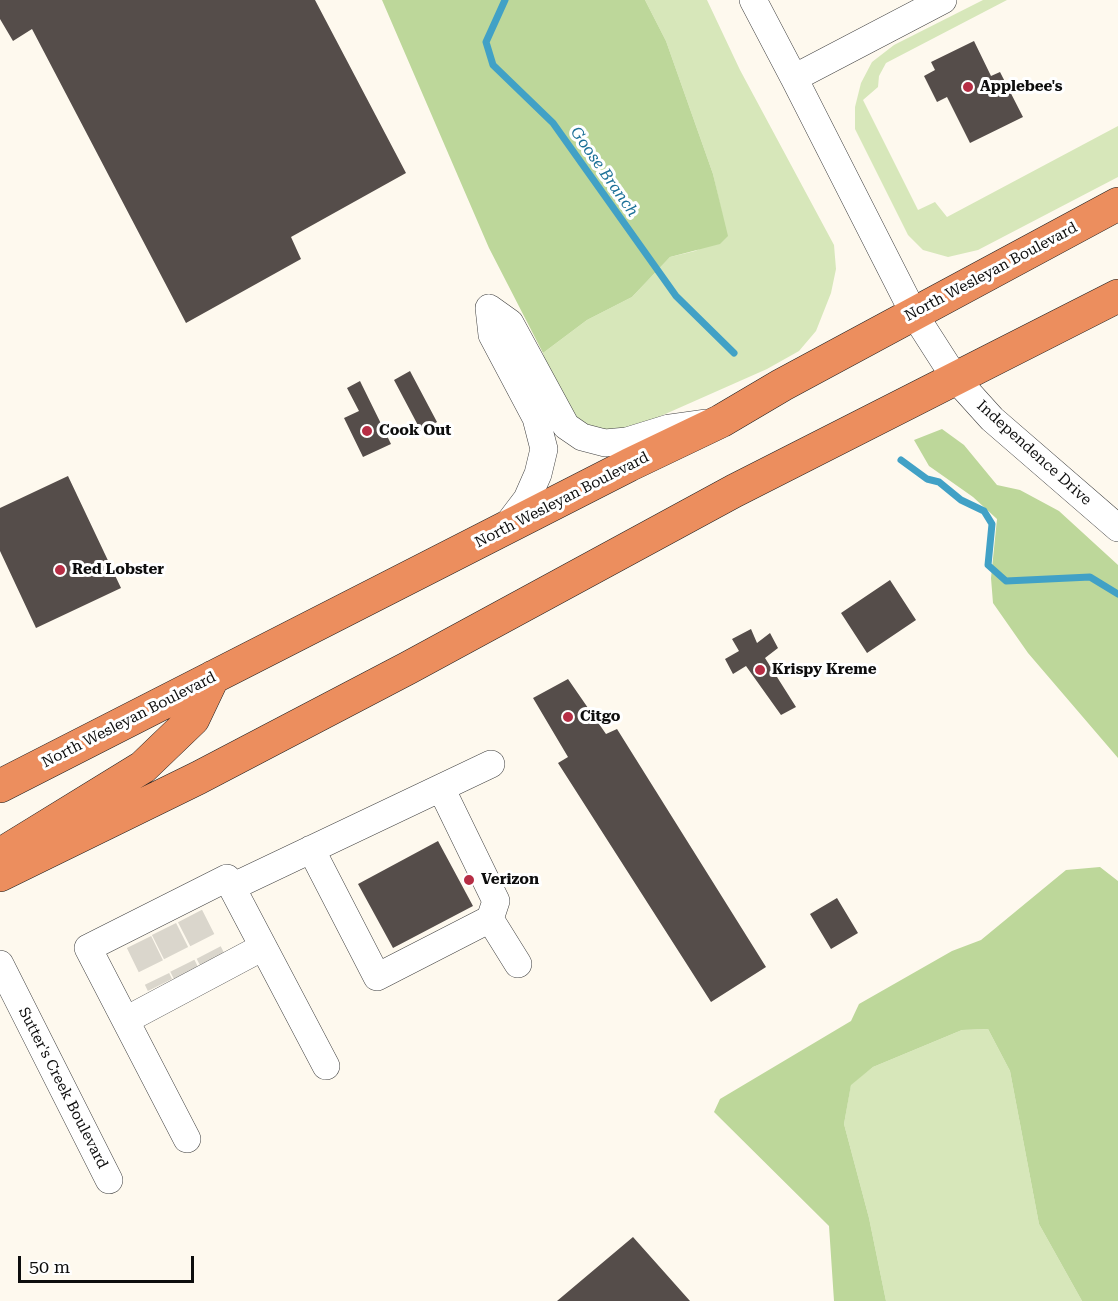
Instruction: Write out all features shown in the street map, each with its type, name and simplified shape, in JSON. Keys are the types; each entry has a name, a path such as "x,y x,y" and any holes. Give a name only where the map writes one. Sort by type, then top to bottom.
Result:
{"highway":[{"name":"North Wesleyan Boulevard","path":"0,786 505,528 721,421 1118,204"},
{"path":"0,875 198,778 394,676 734,491 1118,296"},
{"path":"0,855 143,767 193,719 213,677"}],"street":[{"name":"Independence Drive","path":"753,0 914,314 955,378 992,419 1118,528"},
{"path":"794,78 943,0"},
{"path":"505,528 527,499 538,474 544,449 536,418 492,335 489,308 510,323 566,426 582,437 605,443 627,441 669,428 721,421"},
{"path":"231,887 311,849 445,796 491,764"},
{"path":"311,849 377,977 490,919 496,901 445,796"},
{"path":"402,966 410,948 480,912 481,900 445,828 445,796"},
{"path":"187,1139 88,948 135,934 186,909 227,878 326,1066"},
{"path":"490,919 518,964"},
{"path":"126,1020 164,991 215,965 263,947"},
{"name":"Sutter's Creek Boulevard","path":"0,964 109,1180"}],"green space":[{"path":"382,0 645,0 666,41 713,174 728,236 720,244 670,257 632,297 587,320 543,353 489,248"},
{"path":"645,0 707,0 740,70 834,245 836,269 831,293 816,331 799,351 767,369 645,423 617,430 594,428 575,419 547,374 543,353 587,320 632,297 670,257 695,251 727,236 713,174 666,41"},
{"path":"983,0 1007,0 886,63 879,76 878,87 863,100 918,210 935,202 947,217 1118,126 1118,177 978,250 948,257 923,250 908,235 855,129 855,107 861,83 872,62 894,45"},
{"path":"942,429 964,445 997,485 1020,490 1059,511 1118,565 1118,758 1028,653 993,603 991,578 997,519 973,497 929,466 914,440"},
{"path":"1100,867 1118,881 1118,1301 1082,1301 1039,1224 1010,1071 988,1029 962,1030 873,1067 851,1085 844,1124 869,1218 886,1301 834,1301 829,1226 714,1112 720,1099 851,1021 859,1004 952,951 981,940 1066,870"},
{"path":"988,1029 1010,1071 1039,1224 1082,1301 886,1301 869,1218 844,1124 851,1084 873,1067 962,1030"}],"building":[{"path":"0,0 315,0 406,173 291,237 301,259 186,323 32,29 13,41 0,19"},
{"name":"Applebee's","path":"974,41 991,76 1000,72 1023,117 970,143 947,97 937,102 924,76 935,70 931,62"},
{"path":"410,371 437,422 421,431 394,380"},
{"name":"Cook Out","path":"360,381 391,444 363,457 344,418 359,411 347,388"},
{"name":"Red Lobster","path":"68,476 121,588 36,628 0,551 0,508"},
{"path":"890,580 916,620 867,653 841,613"},
{"name":"Krispy Kreme","path":"751,629 757,643 770,633 778,648 765,658 796,707 781,715 746,666 733,674 725,659 739,651 732,639"},
{"path":"568,679 606,734 617,729 766,967 711,1002 558,763 568,757 533,698"},
{"path":"438,841 473,906 393,948 358,884"},
{"path":"837,898 858,933 831,949 810,914"},
{"path":"633,1237 690,1301 557,1301"}],"waterway":[{"name":"Goose Branch","path":"505,0 486,42 493,65 553,123 676,296 734,353"},
{"name":"Goose Branch","path":"901,460 927,479 939,482 961,500 984,511 992,524 988,565 1006,581 1090,577 1118,594"}],"tunnel":[{"path":"190,916 212,959"},
{"path":"164,929 186,973"},
{"path":"139,942 160,985"}],"place":[{"name":"Applebee's","path":"968,87"},
{"name":"Cook Out","path":"367,431"},
{"name":"Red Lobster","path":"60,570"},
{"name":"Krispy Kreme","path":"760,670"},
{"name":"Citgo","path":"568,717"},
{"name":"Verizon","path":"469,880"}]}
